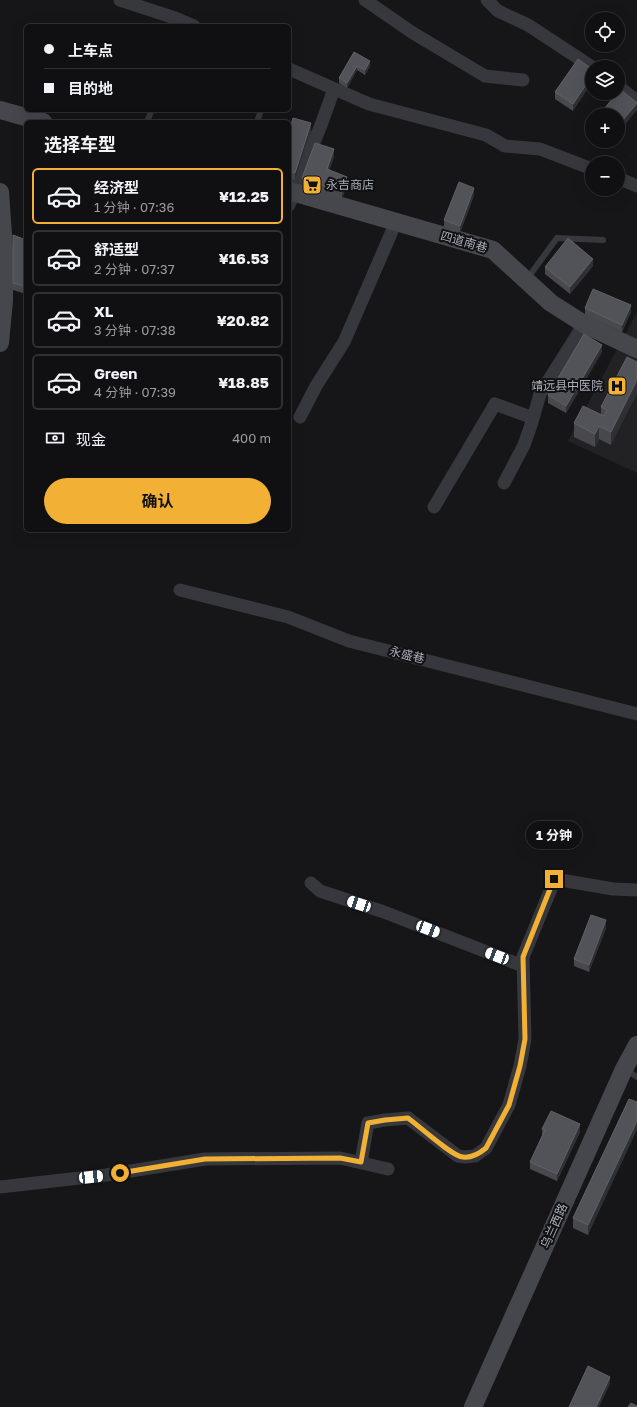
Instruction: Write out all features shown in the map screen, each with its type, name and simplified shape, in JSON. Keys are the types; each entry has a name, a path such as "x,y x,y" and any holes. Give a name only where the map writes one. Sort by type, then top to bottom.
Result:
{"main road":[{"path":"0,110 36,120"},
{"path":"0,192 4,301 0,343"},
{"name":"四道南巷","path":"291,196 396,222 492,250 552,303 584,324 637,349"},
{"name":"乌兰西路","path":"473,1407 630,1073 637,1045"}],"street":[{"path":"120,0 189,24"},
{"path":"365,0 413,33 485,76 523,80"},
{"path":"487,0 498,12 528,25 585,62"},
{"path":"291,70 369,104 486,135 505,146 540,149 585,166"},
{"path":"291,196 321,125 334,89"},
{"path":"625,92 637,101"},
{"path":"625,181 637,186"},
{"path":"300,417 316,386 344,342 396,222"},
{"path":"504,483 524,445 540,394 584,324"},
{"path":"434,506 495,404 533,418"},
{"name":"永盛巷","path":"180,590 288,617 349,641 637,714"},
{"path":"361,1162 368,1123 385,1120 408,1118 458,1156 475,1156 486,1148 509,1105 520,1066 525,1039 523,957 554,879 613,890 637,890"},
{"path":"311,883 320,891 384,912 523,966"},
{"path":"0,1187 106,1175 205,1159 340,1158 388,1169"}],"lane":[{"path":"148,120 151,112"},
{"path":"526,281 557,238 603,240"}],"shaded area":[{"name":"靖远县中医院","path":"637,312 637,473 568,441"}],"building":[{"path":"354,52 370,61 365,70 357,66 347,83 339,78"},
{"path":"578,59 585,64 585,86 573,104 555,92"},
{"path":"625,93 637,103 625,118 625,108 605,108 611,100 625,100"},
{"path":"293,118 311,123 295,173 291,172 291,125"},
{"path":"315,143 334,149 327,169 347,177 342,192 302,178"},
{"path":"459,182 474,188 460,226 444,220"},
{"path":"13,235 24,239 24,286 13,283"},
{"path":"568,238 593,259 570,287 545,267"},
{"path":"593,289 631,305 622,325 585,308"},
{"path":"584,334 602,345 566,406 548,395"},
{"path":"627,357 637,362 637,380 611,432 599,426 595,434 574,423 583,406 604,416 607,410 601,407"},
{"path":"591,915 606,920 589,965 574,959"},
{"path":"629,1099 637,1102 637,1121 588,1225 573,1218"},
{"path":"551,1111 580,1124 557,1174 530,1162 545,1130 542,1129"},
{"path":"588,1366 610,1377 596,1407 569,1407"},
{"path":"631,1403 637,1406 637,1407 628,1407"}],"place":[{"name":"永吉商店","path":"312,185"},
{"name":"靖远县中医院","path":"617,386"}],"route":[{"path":"120,1173 205,1159 340,1158 361,1162 368,1123 408,1118 458,1156 469,1157 481,1153 486,1148 509,1105 520,1066 525,1039 523,957 554,879"}]}
